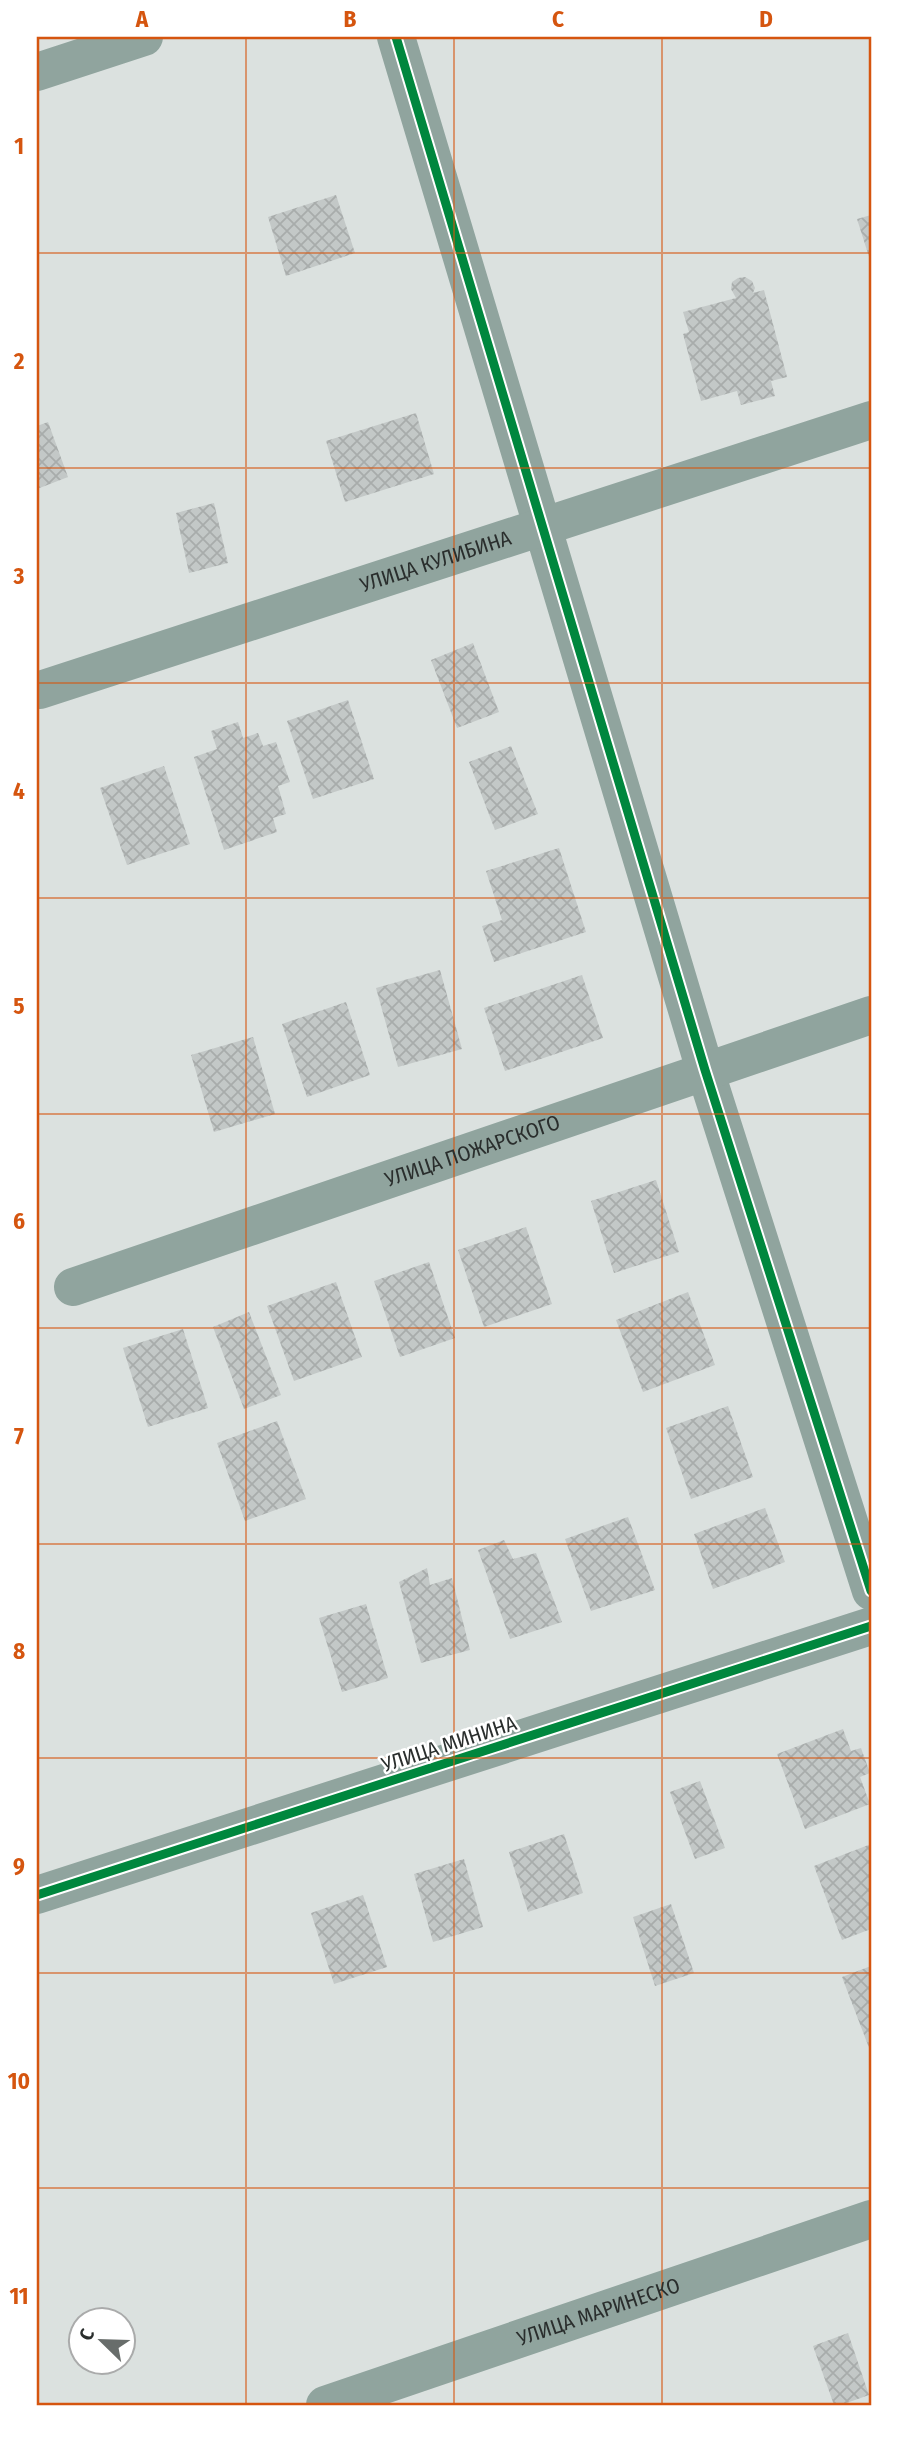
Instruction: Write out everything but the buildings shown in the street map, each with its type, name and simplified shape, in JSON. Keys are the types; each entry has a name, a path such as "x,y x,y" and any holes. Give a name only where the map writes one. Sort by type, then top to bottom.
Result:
{"street":[{"path":"37,72 144,37"},
{"path":"396,37 705,1070 871,1591"},
{"name":"УЛИЦА КУЛИБИНА","path":"40,690 871,420"},
{"name":"УЛИЦА ПОЖАРСКОГО","path":"73,1287 871,1015"},
{"name":"УЛИЦА МИНИНА","path":"37,1895 871,1626"},
{"name":"УЛИЦА МАРИНЕСКО","path":"325,2405 871,2218"}],"cycle path":[{"path":"396,37 705,1070 871,1591"},
{"path":"37,1895 871,1626"}]}
